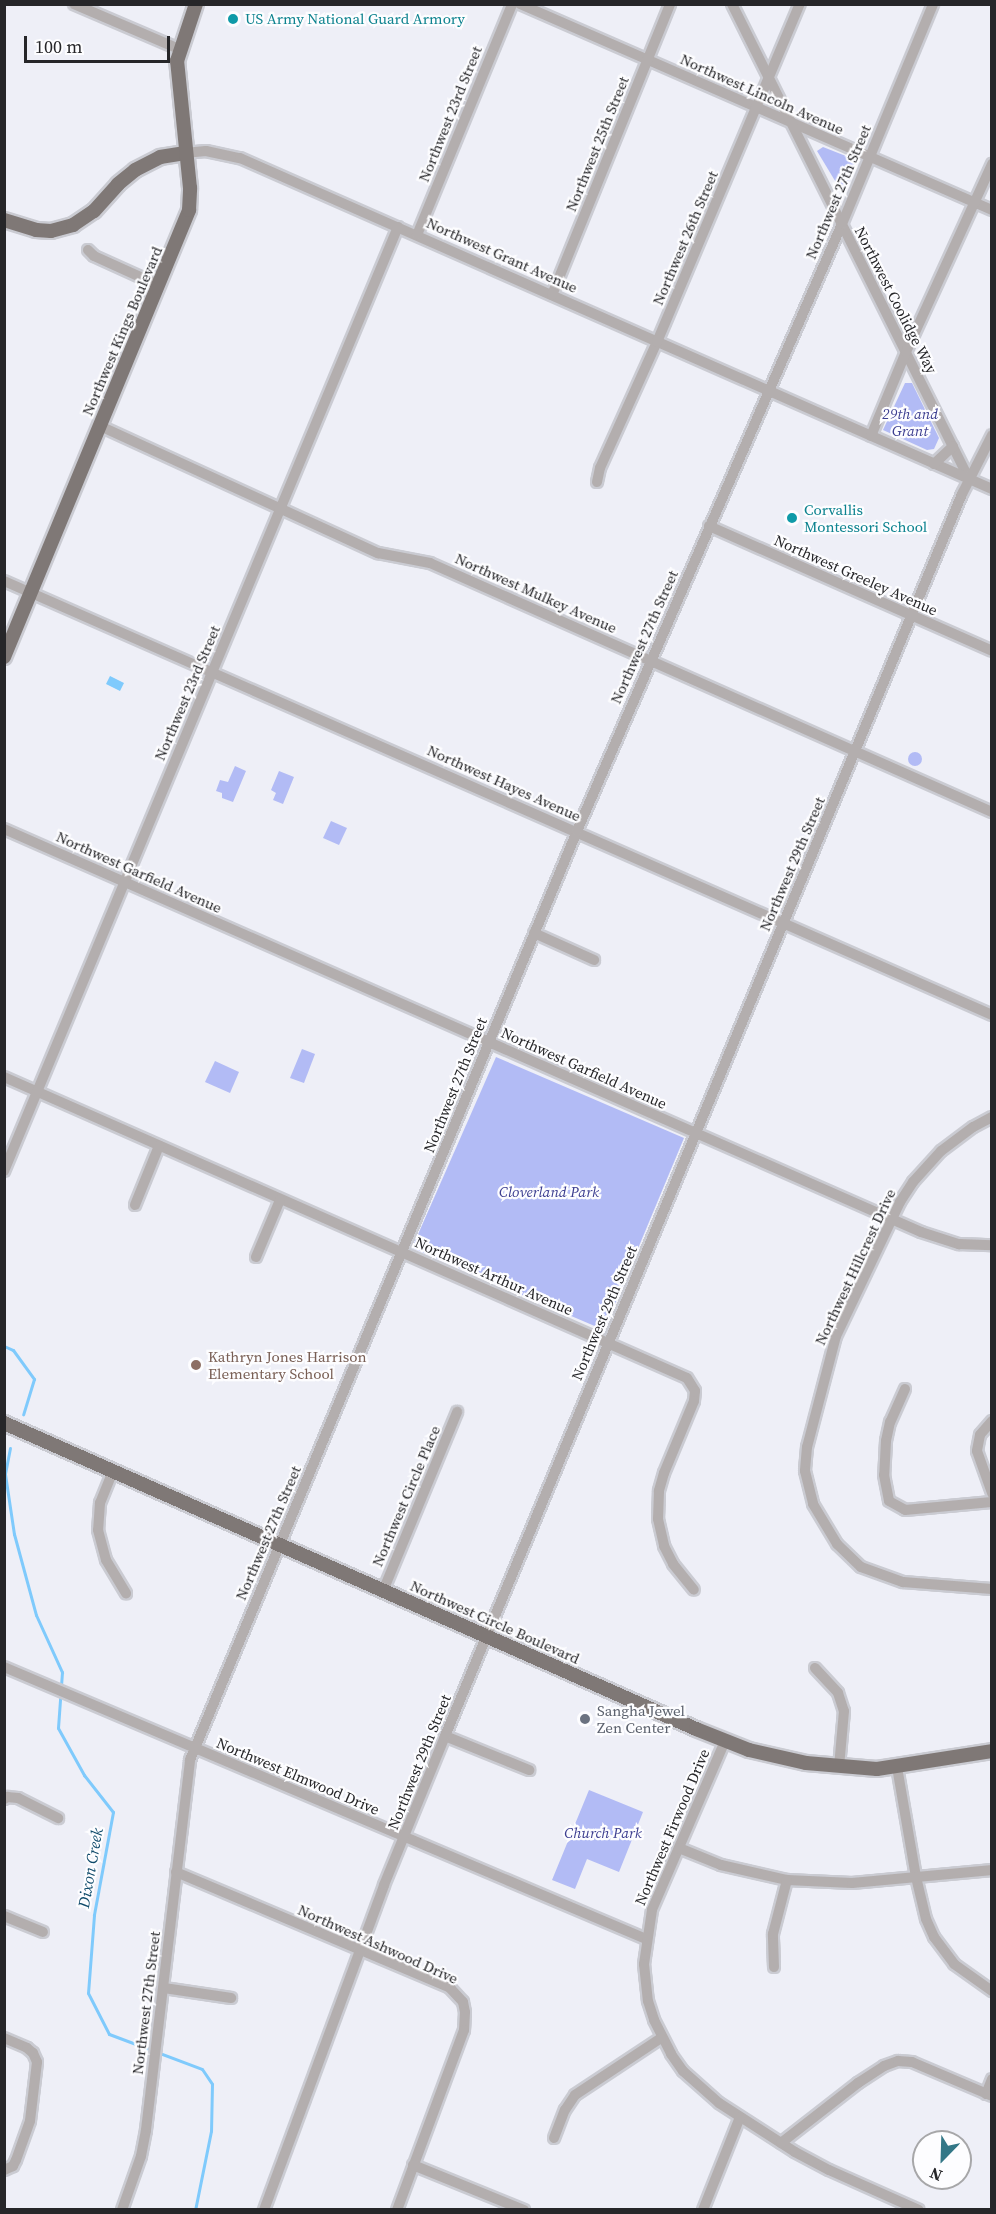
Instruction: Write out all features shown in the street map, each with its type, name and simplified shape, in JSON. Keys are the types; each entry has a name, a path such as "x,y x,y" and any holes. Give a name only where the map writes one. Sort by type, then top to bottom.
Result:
{"main road":[{"name":"Northwest Kings Boulevard","path":"4,657 189,210 190,188 184,153 177,71 179,49 196,4"},
{"name":"Northwest Grant Avenue","path":"4,220 36,230 53,230 73,225 94,212 118,184 135,170 160,157 184,153"},
{"name":"Northwest Circle Boulevard","path":"4,1423 725,1741 780,1758 839,1767 897,1767 992,1750"}],"street":[{"path":"74,4 179,49"},
{"name":"Northwest 23rd Street","path":"417,236 512,4"},
{"name":"Northwest Lincoln Avenue","path":"520,4 868,158 992,210"},
{"name":"Northwest 25th Street","path":"552,295 670,4"},
{"name":"Northwest Coolidge Way","path":"732,4 969,479"},
{"name":"Northwest 26th Street","path":"597,482 600,468 657,342 801,4"},
{"name":"Northwest 27th Street","path":"122,2210 141,2156 158,2040 185,1792 194,1748 577,831 842,224 933,4"},
{"name":"Northwest Grant Avenue","path":"184,153 206,151 240,158 992,489"},
{"path":"871,436 906,352 992,165"},
{"name":"Northwest 23rd Street","path":"4,1171 398,227"},
{"path":"88,250 94,256 158,285"},
{"name":"Northwest Mulkey Avenue","path":"100,426 378,553 430,563 992,812"},
{"name":"Northwest 29th Street","path":"264,2210 404,1837 445,1736 855,750 969,479 992,435"},
{"path":"934,464 953,446"},
{"name":"Northwest Greeley Avenue","path":"709,526 992,651"},
{"name":"Northwest Hayes Avenue","path":"4,581 992,1015"},
{"name":"Northwest Garfield Avenue","path":"4,829 892,1219 948,1242 992,1245"},
{"path":"534,933 594,960"},
{"name":"Northwest Arthur Avenue","path":"4,1077 682,1375 692,1385 694,1401 664,1473 659,1491 658,1518 664,1546 673,1564 694,1590"},
{"name":"Northwest Hillcrest Drive","path":"992,1117 953,1141 934,1157 913,1182 892,1219 848,1311 830,1355 806,1453 807,1488 813,1504 837,1544 861,1567 903,1582 992,1589"},
{"path":"135,1205 159,1146"},
{"path":"256,1257 280,1200"},
{"path":"905,1389 890,1422 886,1441 884,1475 889,1501 905,1510 992,1502"},
{"name":"Northwest Circle Place","path":"383,1591 457,1412"},
{"path":"992,1421 980,1435 977,1451 992,1493"},
{"path":"113,1471 100,1503 98,1530 106,1560 126,1593"},
{"name":"Northwest Elmwood Drive","path":"4,1667 646,1940"},
{"path":"815,1668 838,1693 844,1711 839,1767"},
{"path":"445,1736 529,1770"},
{"name":"Northwest Firwood Drive","path":"725,1741 652,1910 646,1940 645,1979 648,2001 661,2038 683,2071 700,2088 740,2117 829,2170 919,2210"},
{"path":"897,1767 916,1877 926,1919 940,1946 954,1964 992,1991"},
{"path":"4,1799 18,1798 58,1818"},
{"path":"679,1848 729,1868 787,1881 852,1883 992,1870"},
{"name":"Northwest Ashwood Drive","path":"176,1872 450,1988 463,2002 464,2030 397,2210"},
{"path":"774,1967 773,1934 787,1881"},
{"path":"4,1916 43,1932"},
{"path":"164,1988 231,1998"},
{"path":"4,2038 27,2048 33,2053 37,2062 27,2131 13,2166 4,2170"},
{"path":"554,2138 565,2110 575,2095 661,2038"},
{"path":"781,2143 850,2089 891,2063 912,2062 989,2095 992,2079"},
{"path":"703,2210 740,2117"},
{"path":"413,2165 524,2210"}],"green space":[{"path":"823,147 856,160 843,194 817,151"},
{"name":"29th and Grant","path":"905,383 912,383 939,438 934,449 927,450 883,430"},
{"path":"915,752 920,754 922,759 920,764 915,766 910,764 908,759 910,754"},
{"path":"235,766 246,771 233,802 222,798 222,793 216,791 220,780 228,782"},
{"path":"279,771 294,777 283,804 273,800 276,793 271,790"},
{"path":"331,821 347,828 339,845 323,838"},
{"path":"302,1049 315,1054 304,1083 290,1078"},
{"name":"Cloverland Park","path":"496,1057 684,1138 604,1330 412,1248"},
{"path":"215,1061 239,1072 230,1093 205,1082"},
{"name":"Church Park","path":"589,1790 643,1812 619,1872 587,1859 575,1889 552,1880"}],"shaded area":[{"path":"110,676 124,683 120,691 106,684"}],"waterway":[{"name":"Dixon Creek","path":"4,1346 13,1350 34,1379 23,1414"},
{"name":"Dixon Creek","path":"10,1448 5,1474 14,1534 36,1615 62,1672 58,1728 84,1775 113,1812 94,1915 88,1993 109,2034 202,2069 212,2084 211,2131 195,2210"}],"place":[{"name":"US Army National Guard Armory","path":"233,19"},
{"name":"Corvallis Montessori School","path":"792,518"},
{"name":"Kathryn Jones Harrison Elementary School","path":"196,1365"},
{"name":"Sangha Jewel Zen Center","path":"585,1719"}]}
